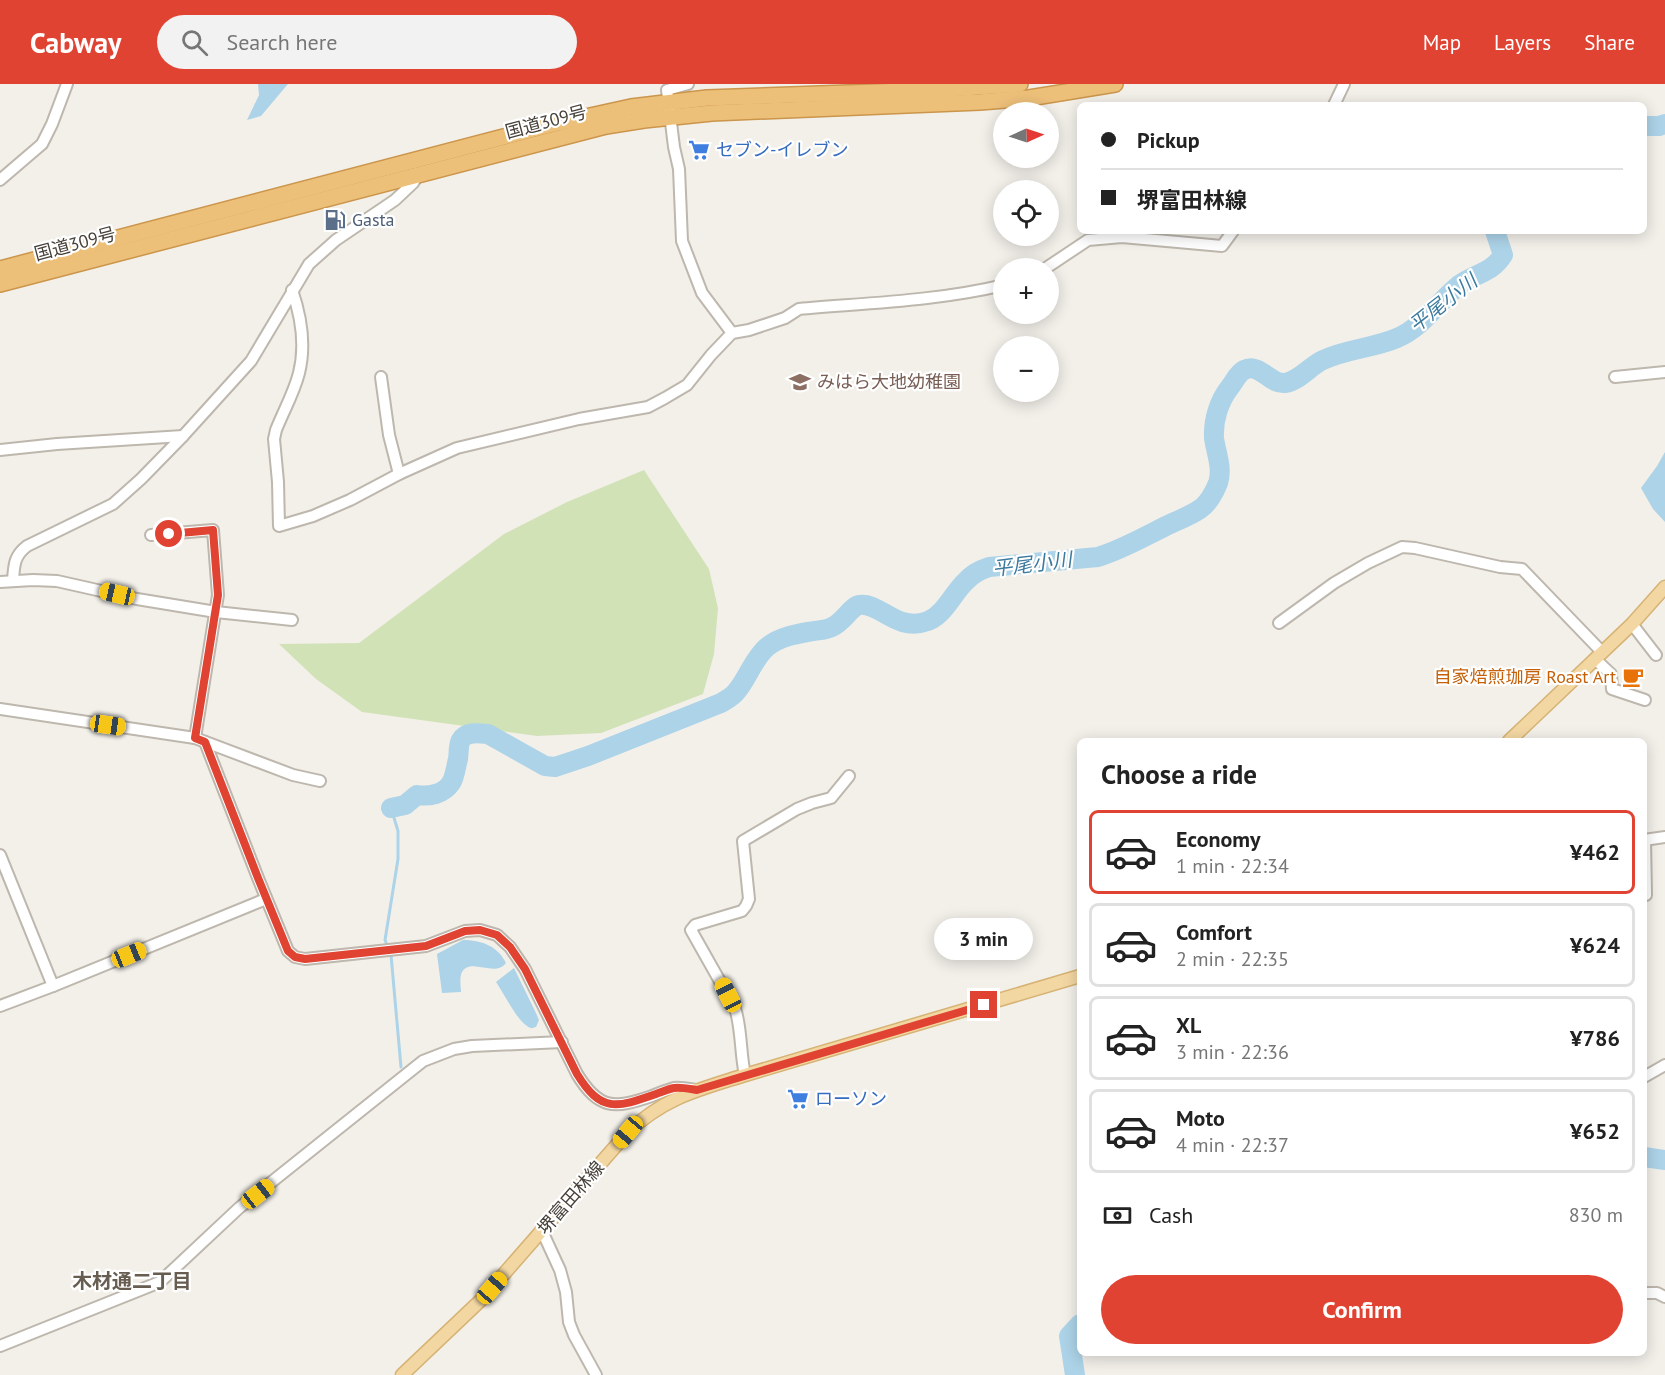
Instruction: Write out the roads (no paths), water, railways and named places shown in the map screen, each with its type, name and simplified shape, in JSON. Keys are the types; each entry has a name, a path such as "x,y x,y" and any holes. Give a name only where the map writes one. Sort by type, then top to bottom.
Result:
{"highway":[{"name":"国道309号","path":"0,284 719,97 1020,84"},
{"name":"国道309号","path":"0,269 549,125 631,107 712,113 980,102 1040,96 1115,84"}],"main road":[{"path":"1512,738 1632,624 1665,587"},
{"name":"堺富田林線","path":"402,1375 474,1307 634,1125 663,1104 697,1090 745,1075 1077,977"}],"street":[{"path":"0,180 42,144 67,84"},
{"path":"688,84 667,90 668,109 679,169 682,241 702,293 732,333"},
{"path":"1335,102 1344,84"},
{"path":"14,581 14,565 19,552 113,504 141,479 250,361 309,264 336,240 395,200 418,175"},
{"path":"1059,259 1088,240 1122,237 1222,246 1231,234"},
{"path":"292,290 298,305 302,353 299,374 274,440 279,526 313,516 350,500 399,474 457,448 579,419 648,407 687,385 732,333 785,318 799,309 900,301 993,287"},
{"path":"1615,377 1665,372"},
{"path":"381,377 389,435 399,474"},
{"path":"0,450 183,436"},
{"path":"151,535 213,530 218,595 200,740 288,951 295,957 305,959 426,946 465,931 480,930 497,935 510,947 525,969 577,1074 586,1089 597,1099 610,1104 623,1104 676,1088 697,1090"},
{"path":"1279,623 1334,583 1402,547 1415,548 1475,563 1522,569 1598,656 1611,674 1612,689 1645,700"},
{"path":"0,582 57,581 137,599 216,612 292,620"},
{"path":"1632,624 1656,655"},
{"path":"0,709 200,740 293,775 320,781"},
{"path":"745,1075 735,1008 691,930 695,925 742,911 746,906 749,899 743,841 797,809 831,798 849,776"},
{"path":"1647,840 1665,837"},
{"path":"0,855 53,986"},
{"path":"0,1006 266,899"},
{"path":"0,1347 160,1282 239,1208 423,1061 454,1049 471,1046 562,1042"},
{"path":"1647,1075 1665,1065"},
{"path":"542,1231 560,1270 566,1292 569,1322 596,1375"},
{"path":"1661,1295 1662,1302 1665,1304"}],"water":[{"path":"258,84 288,84 261,116 247,120 259,95"},
{"path":"1665,452 1665,522 1653,509 1641,488"},
{"path":"463,940 476,941 494,948 506,963 496,969 471,966 466,968 462,972 461,992 442,993 437,954"},
{"path":"514,968 539,1020 536,1027 531,1028 523,1023 496,982"}],"waterway":[{"name":"平尾小川","path":"1647,126 1665,124"},
{"name":"平尾小川","path":"391,808 405,805 417,795 436,794 448,787 454,775 460,742 469,734 488,734 545,766 555,767 721,703 736,692 767,647 789,636 830,628 856,606 866,605 907,623 917,624 928,621 944,608 968,579 982,569 1098,557 1192,514 1206,504 1218,483 1219,466 1214,438 1216,418 1226,392 1240,373 1250,368 1280,383 1290,382 1332,356 1397,338 1423,321 1459,285 1488,270 1498,261 1503,255 1496,234"},
{"path":"391,808 398,831 398,859 385,940 391,955 401,1067"},
{"path":"1647,1157 1665,1160"},
{"path":"1075,1375 1069,1336 1077,1327"}],"place":[{"name":"セブン-イレブン","path":"699,150"},
{"name":"Gasta","path":"335,220"},
{"name":"みはら大地幼稚園","path":"800,382"},
{"name":"自家焙煎珈房 Roast Art","path":"1633,677"},
{"name":"ローソン","path":"798,1099"}],"district":[{"name":"木材通二丁目","path":"132,1281"}]}
